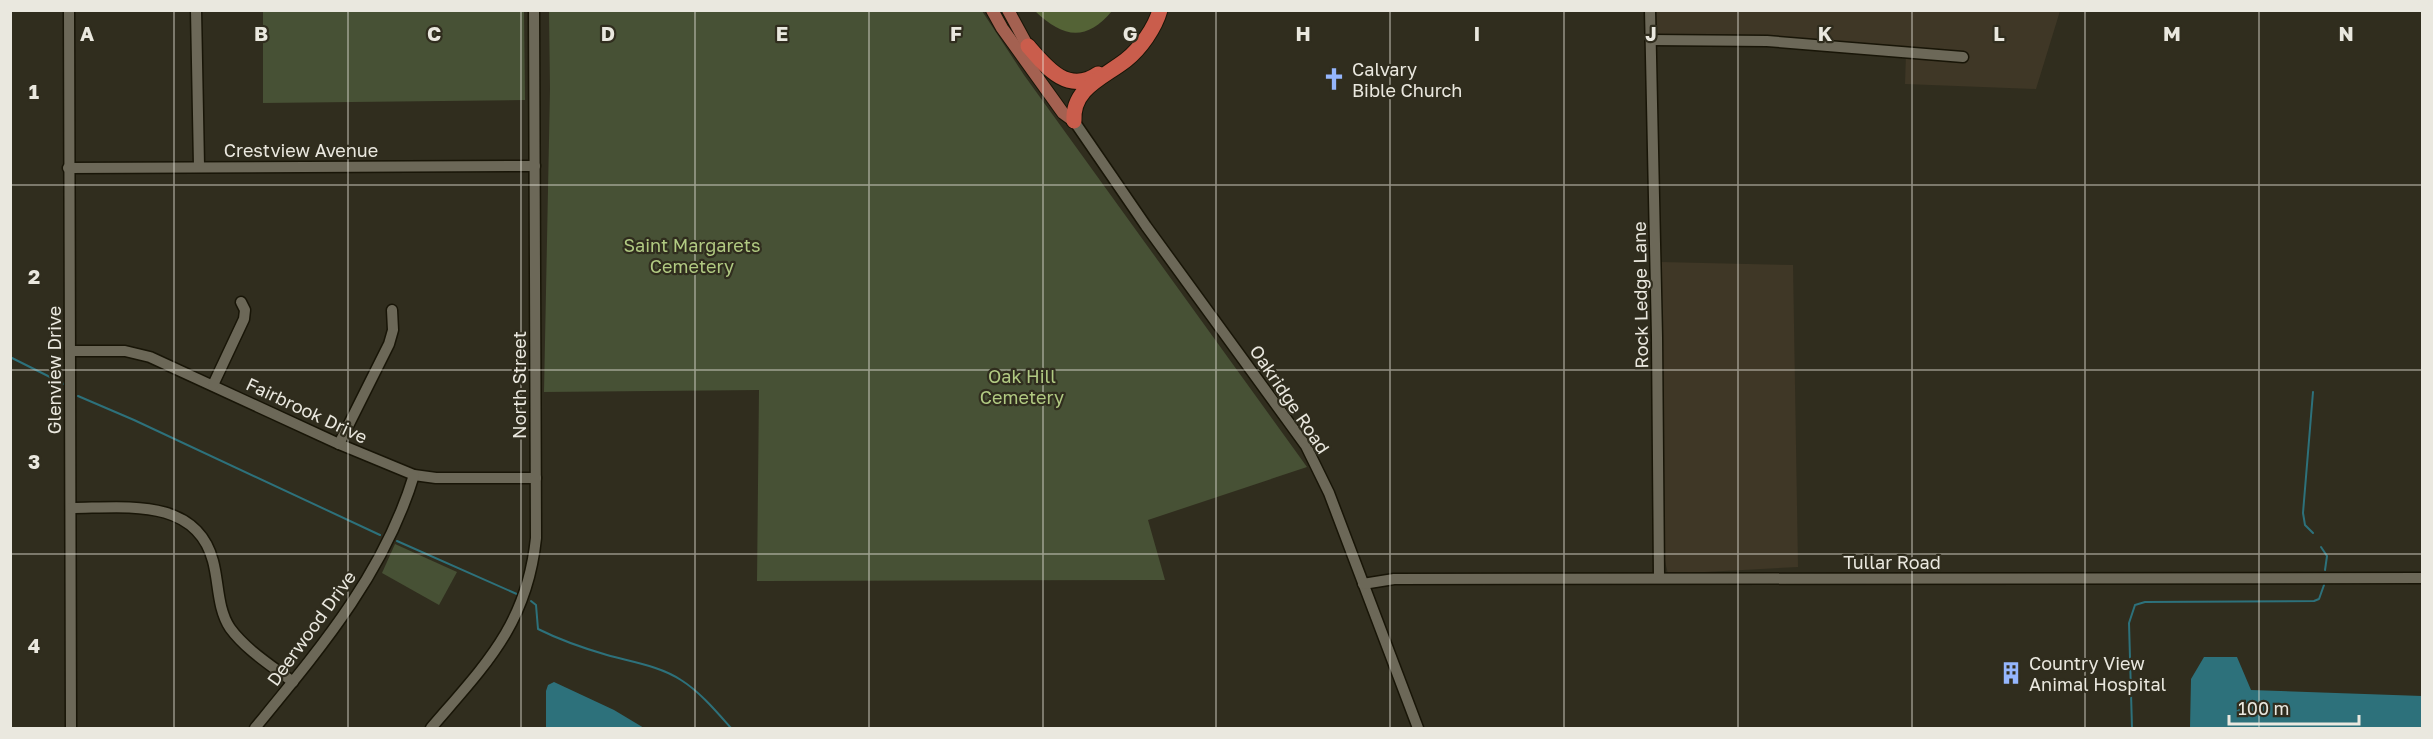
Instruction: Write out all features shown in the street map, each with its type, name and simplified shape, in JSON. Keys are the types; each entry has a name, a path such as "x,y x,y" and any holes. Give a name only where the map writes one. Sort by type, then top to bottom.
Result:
{"highway":[{"path":"1074,121 1074,111 1079,96 1129,58 1149,33 1160,10"},
{"path":"1028,46 1055,75 1075,82 1094,77 1126,54 1133,52"}],"main road":[{"path":"992,10 1063,113 1074,121"},
{"path":"1008,10 1038,66 1070,109 1074,121"}],"street":[{"name":"Glenview Drive","path":"69,10 71,729"},
{"path":"196,10 199,166"},
{"name":"North Street","path":"431,729 496,650 522,602 534,560 536,478 534,10"},
{"name":"Rock Ledge Lane","path":"1650,10 1659,578"},
{"path":"1651,40 1767,41 1963,57"},
{"name":"Oakridge Road","path":"1074,121 1146,226 1305,446 1329,493 1418,729"},
{"name":"Crestview Avenue","path":"68,168 534,166"},
{"path":"213,385 244,319 245,310 241,303"},
{"path":"339,444 389,344 393,330 392,310"},
{"name":"Fairbrook Drive","path":"70,351 125,351 145,356 339,444 414,475 436,478 536,478"},
{"name":"Deerwood Drive","path":"255,729 343,619 363,588 390,535 414,475"},
{"path":"71,508 152,510 171,514 188,523 202,538 212,555 222,612 230,628 251,650 293,682"},
{"name":"Tullar Road","path":"1363,584 1394,579 2422,578"}],"shaded area":[{"path":"1650,11 2060,11 2036,89 1905,84 1906,53 1651,40"},
{"path":"1661,262 1793,265 1798,567 1668,574 1665,561"}],"green space":[{"path":"263,11 524,11 525,100 263,103"},
{"name":"Oak Hill Cemetery","path":"549,11 982,11 1024,75 1307,467 1148,520 1165,580 757,581 759,390 544,392 550,89"},
{"path":"1035,11 1112,11 1093,28 1074,33 1055,27"},
{"path":"395,544 457,572 439,605 382,573"}],"water":[{"path":"2204,657 2237,657 2251,690 2422,696 2422,728 2190,728 2191,679"},
{"path":"554,682 614,710 644,728 546,728 546,691 548,685"}],"waterway":[{"path":"10,357 64,384"},
{"path":"2313,392 2303,513 2305,525 2313,533"},
{"path":"78,396 380,535"},
{"path":"397,541 519,595"},
{"path":"2321,547 2327,556 2325,570"},
{"path":"2132,728 2129,623 2135,605 2145,602 2314,601 2319,599 2324,585"},
{"path":"531,601 536,605 538,629 580,647 673,675 701,696 731,728"}],"place":[{"name":"Calvary Bible Church","path":"1334,79"},
{"name":"Country View Animal Hospital","path":"2011,673"}],"park label":[{"name":"Saint Margarets Cemetery","path":"692,255"}]}
